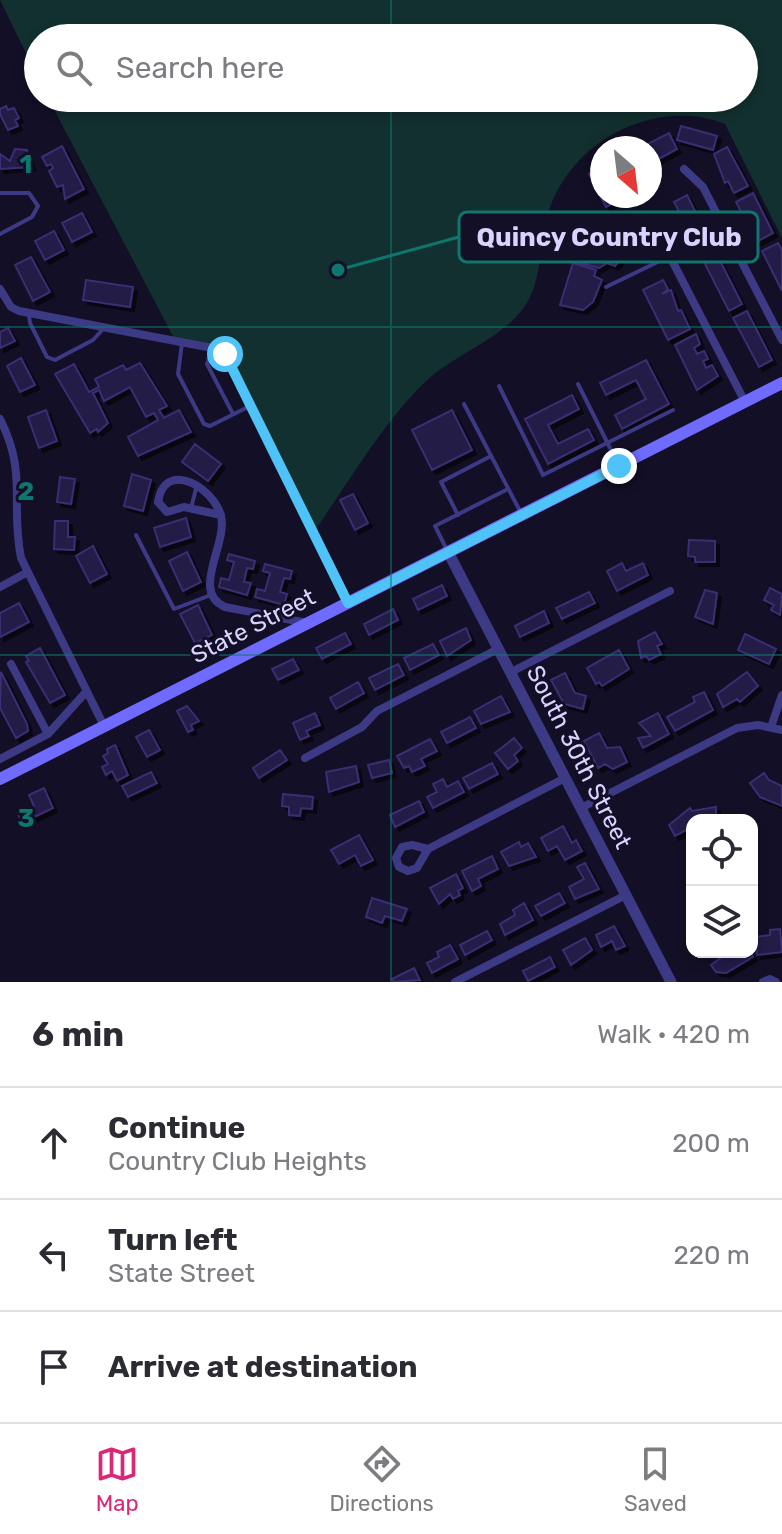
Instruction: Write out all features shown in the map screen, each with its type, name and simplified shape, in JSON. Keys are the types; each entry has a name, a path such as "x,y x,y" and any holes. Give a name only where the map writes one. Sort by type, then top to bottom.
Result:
{"main road":[{"name":"State Street","path":"0,779 782,383"}],"street":[{"path":"684,169 703,187 782,340"},
{"path":"649,216 745,402"},
{"path":"0,289 11,307 29,313 212,348 228,358 348,603"},
{"path":"0,419 18,466 17,531 26,573 104,726"},
{"path":"221,515 191,508 167,512 158,502 160,492 170,482 185,479 197,483 221,515 222,539 210,582 211,595 225,607 307,623"},
{"name":"South 30th Street","path":"448,552 671,982"},
{"path":"0,587 26,573"},
{"path":"511,672 670,591"},
{"path":"305,758 362,727 377,711 498,649"},
{"path":"11,664 48,734"},
{"path":"0,759 48,734 86,692"},
{"path":"771,727 782,695"},
{"path":"581,808 727,732 747,726 782,730"},
{"path":"428,849 565,778"},
{"path":"455,982 626,895"},
{"path":"763,982 776,982"}],"lane":[{"path":"0,193 29,193 38,206 32,217 0,234"},
{"path":"606,287 670,256"},
{"path":"29,313 30,323 47,357 55,360 93,340 104,328"},
{"path":"182,343 178,374 202,421 210,426 252,405"},
{"path":"212,348 207,364 233,414"},
{"path":"578,384 619,466"},
{"path":"499,386 543,475 673,410"},
{"path":"464,404 522,515"},
{"path":"458,515 441,482 491,456"},
{"path":"191,508 197,483"},
{"path":"448,552 435,526 508,489"},
{"path":"136,535 174,609 211,595"}],"green space":[{"path":"0,0 782,0 782,238 725,124 699,117 672,116 645,121 612,136 590,136 590,151 560,186 549,211 534,287 522,310 501,331 437,372 409,399 379,436 313,533 225,354 176,342 55,112 758,112 758,24 24,24 24,49"}],"building":[{"path":"6,106 8,110 14,108 19,118 15,120 18,126 8,130 0,114 0,109"},
{"path":"681,126 717,136 713,150 677,140"},
{"path":"669,133 677,149 662,157 662,137"},
{"path":"62,146 84,189 65,199 63,185 57,187 49,171 53,168 51,164 47,166 42,157"},
{"path":"727,147 748,186 734,193 728,181 725,183 714,154"},
{"path":"15,149 27,150 31,167 0,169 0,154 10,161"},
{"path":"753,193 773,233 756,242 736,202"},
{"path":"687,195 697,215 691,218 697,230 703,227 712,245 702,250 698,242 687,248 683,239 691,234 674,202"},
{"path":"82,213 92,232 72,242 62,223"},
{"path":"621,221 639,230 638,235 647,239 649,244 645,252 632,245 615,266 607,263 599,268 580,263 588,242 598,245 605,232 615,235"},
{"path":"54,231 64,250 45,260 35,241"},
{"path":"778,243 782,250 782,291 762,251"},
{"path":"717,255 742,304 729,311 704,262"},
{"path":"31,257 50,292 33,301 15,265"},
{"path":"573,263 596,270 594,276 602,280 593,302 583,310 560,305"},
{"path":"86,280 133,287 130,307 83,300"},
{"path":"663,280 668,289 662,294 671,290 678,311 681,310 690,329 668,340 643,290"},
{"path":"747,311 772,360 759,367 733,318"},
{"path":"8,328 15,341 0,348 0,332"},
{"path":"696,334 700,344 694,348 697,354 704,351 708,359 703,361 706,368 712,365 718,376 697,390 675,345"},
{"path":"21,358 35,385 20,392 7,366"},
{"path":"646,360 669,404 622,429 615,415 646,399 636,380 606,395 600,383"},
{"path":"140,363 167,406 159,410 164,418 179,410 191,432 138,456 128,437 158,420 154,413 146,417 130,387 104,401 99,390 93,393 108,423 98,432 97,429 90,433 55,374 74,364 89,392 99,387 95,379 123,365 126,370"},
{"path":"572,395 579,409 548,425 558,444 588,429 594,440 548,464 525,419"},
{"path":"46,410 57,441 39,448 28,417"},
{"path":"452,410 472,450 432,470 412,430"},
{"path":"195,444 221,464 208,481 182,462"},
{"path":"132,474 151,480 143,511 124,506"},
{"path":"60,477 75,479 71,504 57,502"},
{"path":"353,494 368,523 355,530 340,500"},
{"path":"186,518 191,537 160,547 154,528"},
{"path":"55,521 68,521 68,537 75,537 74,550 54,549"},
{"path":"689,540 715,541 715,562 695,562 695,557 688,556"},
{"path":"93,546 107,574 90,583 76,556"},
{"path":"187,552 201,582 183,591 169,561"},
{"path":"229,554 255,561 253,569 247,568 244,582 251,583 247,595 219,587 221,578 229,580 234,562 227,560"},
{"path":"622,563 626,571 643,563 648,575 617,591 607,571"},
{"path":"265,564 292,571 290,579 284,578 280,592 287,594 284,605 255,597 257,589 265,591 270,573 263,571"},
{"path":"442,585 447,596 418,610 413,599"},
{"path":"770,588 782,594 780,615 771,610 774,605 764,600"},
{"path":"705,590 717,593 713,624 695,617"},
{"path":"589,592 595,603 562,619 556,608"},
{"path":"19,603 29,622 0,637 0,613"},
{"path":"198,605 212,635 195,643 180,614"},
{"path":"393,609 398,620 369,635 364,624"},
{"path":"544,611 549,623 520,637 515,626"},
{"path":"466,628 471,640 447,656 440,641"},
{"path":"655,632 662,644 657,646 661,654 649,660 646,656 641,658 638,641"},
{"path":"345,633 351,644 322,659 316,648"},
{"path":"745,634 776,649 769,664 738,650"},
{"path":"433,644 439,655 410,670 404,658"},
{"path":"40,648 65,695 50,703 26,662 29,661 26,656"},
{"path":"619,650 629,669 602,686 599,682 596,684 587,668"},
{"path":"293,659 299,670 278,680 272,669"},
{"path":"398,664 404,675 375,690 369,678"},
{"path":"1,672 27,724 28,731 16,738 0,708"},
{"path":"747,672 758,686 740,702 737,699 723,707 717,694"},
{"path":"565,673 575,693 586,696 583,709 564,704 551,680"},
{"path":"358,682 364,693 336,709 330,698"},
{"path":"704,692 713,710 675,731 667,717 695,702 693,697"},
{"path":"501,696 510,712 481,724 474,711"},
{"path":"187,706 199,721 191,725 193,730 188,732 177,711"},
{"path":"315,713 320,725 306,731 309,736 300,740 293,723"},
{"path":"658,713 669,734 643,748 638,738 651,736 639,723"},
{"path":"470,717 476,728 447,743 441,732"},
{"path":"149,730 160,750 147,757 136,737"},
{"path":"599,733 607,748 620,747 627,762 613,769 605,764 598,768 584,741"},
{"path":"514,738 522,748 514,755 518,761 508,769 495,753"},
{"path":"430,739 437,751 421,759 425,766 412,772 409,766 404,768 397,756"},
{"path":"115,745 128,775 117,781 112,771 106,775 102,767 108,764 103,756 108,753 107,749"},
{"path":"280,750 287,760 259,778 253,768"},
{"path":"389,760 392,773 372,778 368,765"},
{"path":"492,763 498,774 469,789 463,778"},
{"path":"356,766 359,782 329,792 326,772"},
{"path":"151,772 157,783 128,797 122,786"},
{"path":"764,773 769,780 782,786 782,806 760,797 750,783"},
{"path":"443,779 447,787 458,781 464,792 433,808 427,797 437,792 433,784"},
{"path":"44,788 53,808 22,823 18,814 34,806 29,795"},
{"path":"283,794 313,797 312,809 301,808 300,816 289,815 289,807 282,806"},
{"path":"419,801 424,812 395,827 390,815"},
{"path":"716,807 716,814 686,814 686,830 675,836 669,825 690,808 692,811"},
{"path":"563,826 572,843 576,840 582,851 565,860 557,846 548,851 541,838"},
{"path":"359,835 373,860 361,866 355,855 339,864 331,850"},
{"path":"519,842 521,847 528,843 536,857 509,866 501,852"},
{"path":"492,856 498,869 478,879 481,886 472,891 462,871"},
{"path":"585,863 599,889 575,899 569,887 584,879 577,867"},
{"path":"456,874 463,888 458,891 460,895 453,899 450,894 439,904 430,888"},
{"path":"559,893 565,903 541,916 535,906"},
{"path":"372,898 407,909 402,921 385,916 382,923 366,917"},
{"path":"524,903 533,920 505,935 500,924 515,915 513,910"},
{"path":"614,926 625,946 616,950 612,941 601,947 596,935"},
{"path":"780,929 782,952 758,955 758,937 770,935 770,930"},
{"path":"487,931 492,940 465,955 460,945"},
{"path":"585,938 592,950 571,965 563,950"},
{"path":"450,945 458,959 432,973 427,963 439,957 437,952"},
{"path":"550,957 555,967 528,981 523,971"},
{"path":"721,958 751,958 726,973 716,972 711,965"},
{"path":"414,968 420,980 394,982 392,979"}],"place":[{"name":"Quincy Country Club","path":"338,270"}],"route":[{"path":"225,354 348,603 619,466"}]}
